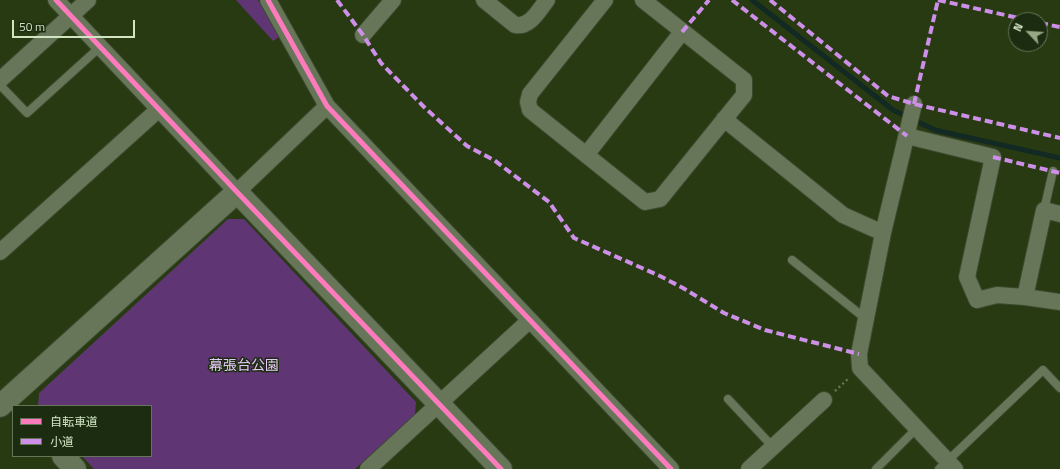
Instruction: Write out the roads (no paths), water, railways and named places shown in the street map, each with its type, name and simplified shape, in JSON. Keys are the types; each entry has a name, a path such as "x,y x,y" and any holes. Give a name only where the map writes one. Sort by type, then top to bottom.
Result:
{"street":[{"path":"56,0 500,469"},
{"path":"0,80 88,0"},
{"path":"268,0 327,106 671,469"},
{"path":"364,35 393,0"},
{"path":"484,0 515,25 520,26 531,21 548,0"},
{"path":"605,0 530,94 528,102 530,110 645,202 660,199 744,95 744,80 643,0"},
{"path":"586,155 682,32"},
{"path":"914,104 884,232 866,319 859,354 860,368 917,428 947,466"},
{"path":"7,399 237,192 327,106"},
{"path":"0,252 159,109"},
{"path":"724,119 843,215 884,232"},
{"path":"907,136 993,157 967,277 977,300 997,296 1024,297 1060,302"},
{"path":"1024,297 1044,210 1060,214"},
{"path":"368,469 530,320"},
{"path":"749,469 824,400"},
{"path":"64,457 75,469"}],"lane":[{"path":"0,85 27,113 100,47"},
{"path":"1044,210 1053,171"},
{"path":"792,260 866,319"},
{"path":"947,466 1044,370 1060,388"},
{"path":"728,399 773,447"},
{"path":"876,469 917,428"}],"waterway":[{"path":"752,0 893,110 935,130 1060,158"}],"park label":[{"name":"幕張台公園","path":"244,367"}]}
